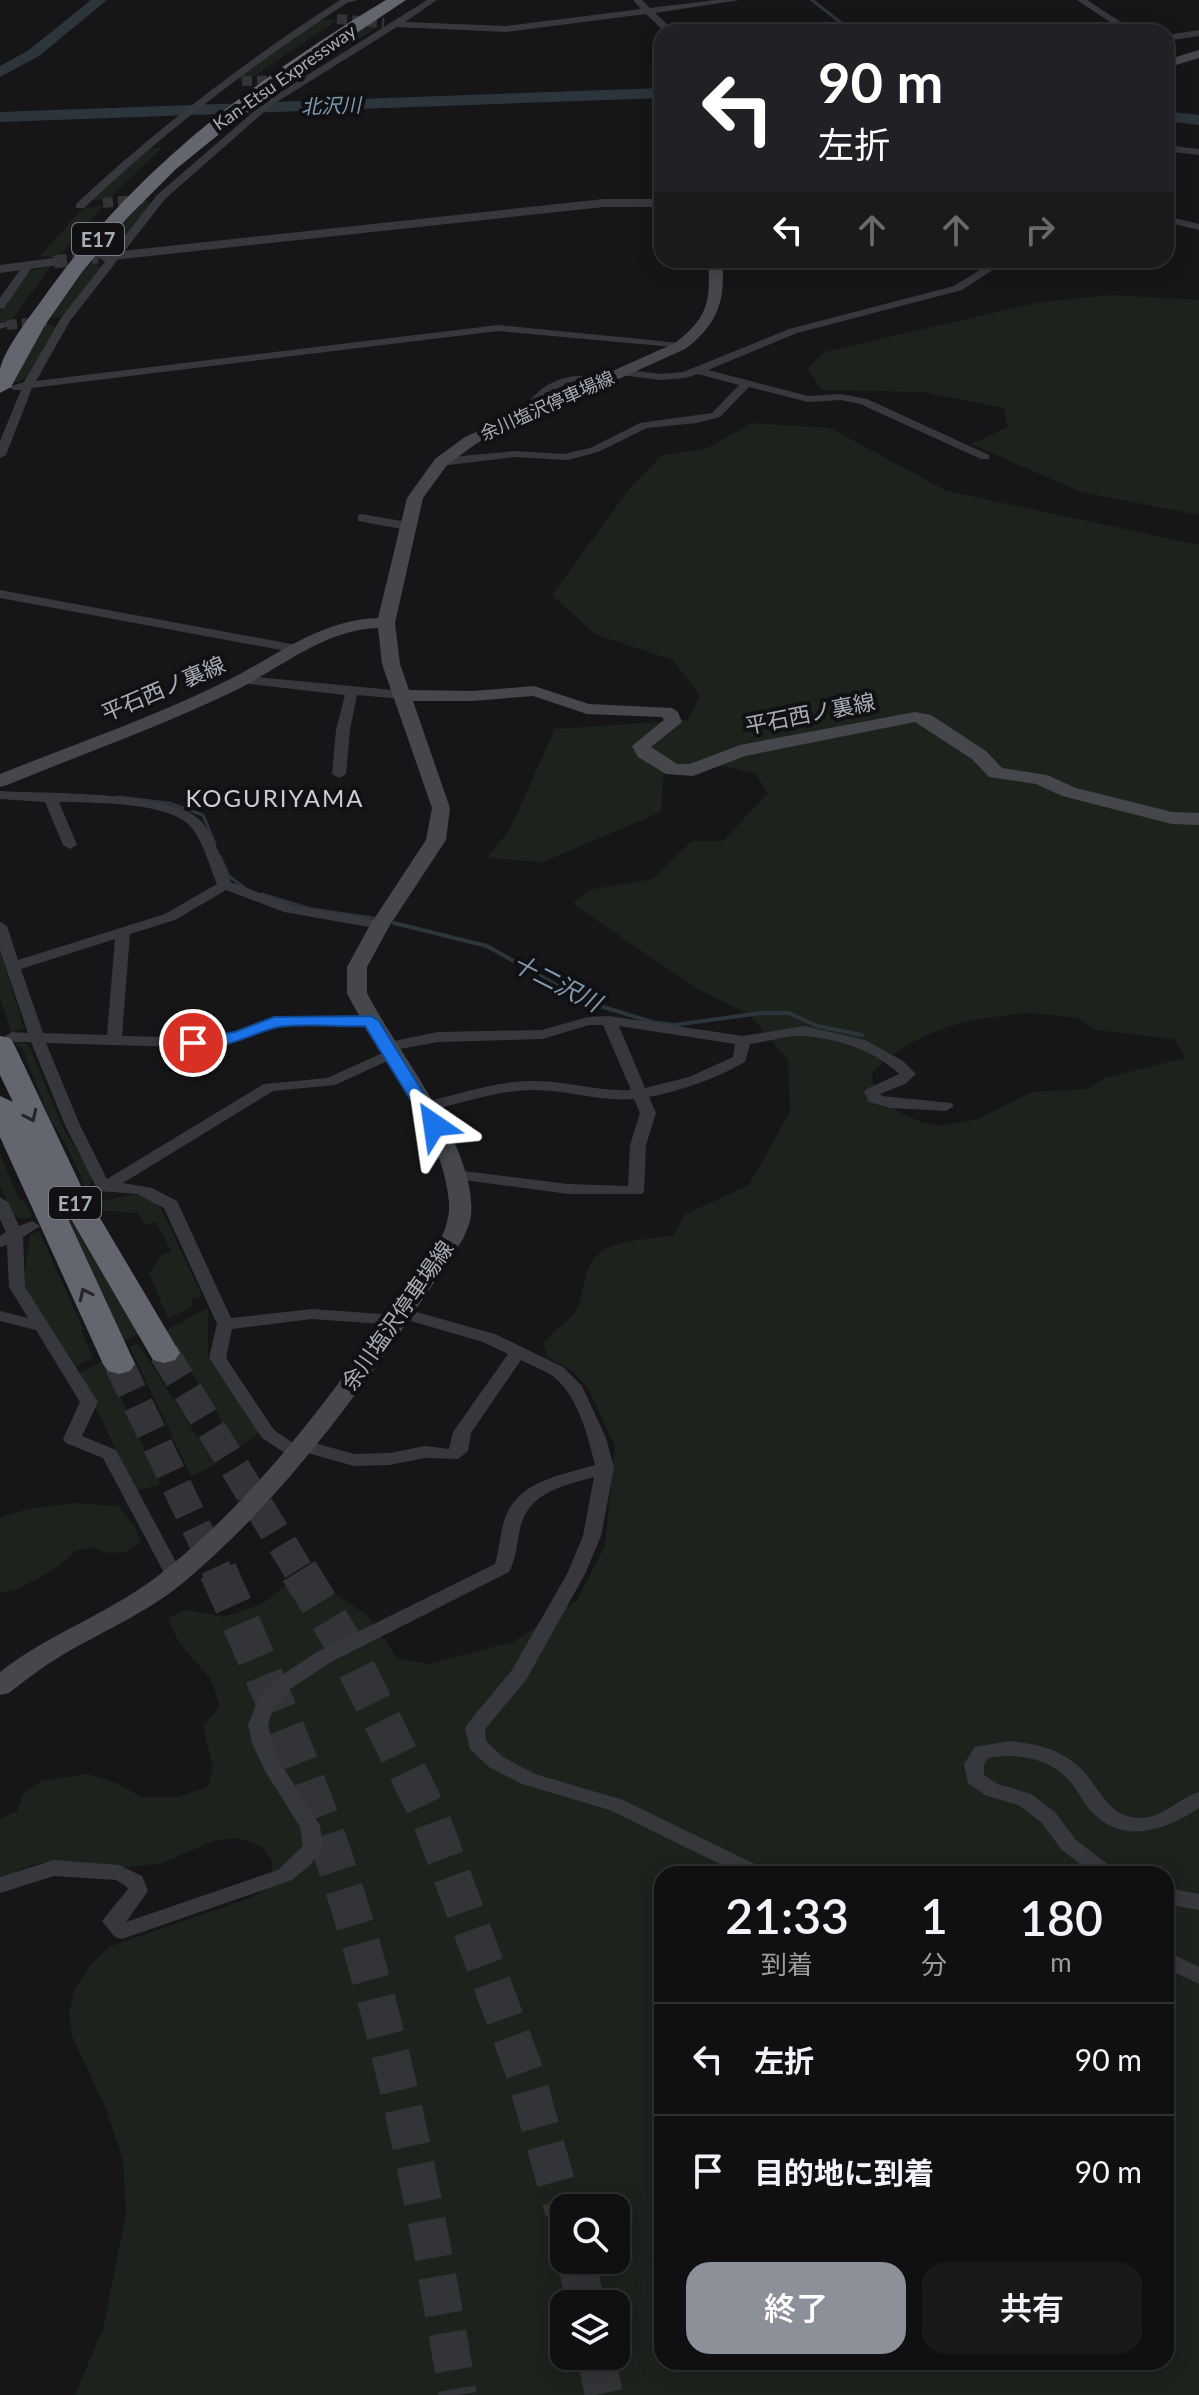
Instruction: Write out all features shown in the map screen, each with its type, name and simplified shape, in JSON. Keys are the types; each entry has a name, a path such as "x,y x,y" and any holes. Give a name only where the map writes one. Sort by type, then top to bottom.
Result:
{"highway":[{"name":"Kan-Etsu Expressway","path":"0,357 35,301 89,231 150,168 231,102 313,42 383,0"},
{"name":"Kan-Etsu Expressway","path":"7,387 50,302 102,235 231,102 398,0"},
{"name":"E17","path":"6,1041 66,1186 164,1353"},
{"name":"E17","path":"0,1105 119,1364"}],"main road":[{"path":"1174,62 1199,54"},
{"name":"余川塩沢停車場線","path":"0,1686 39,1657 144,1599 175,1577 301,1451 452,1239 460,1218 456,1175 445,1142 387,1051 357,993 357,967 380,925 436,840 441,808 391,664 386,623 407,526 415,498 424,481 441,462 471,440 527,412 680,346 704,329 714,308 718,288 716,268"},
{"name":"平石西ノ裏線","path":"1,792 245,680 324,634 353,624 386,623"},
{"name":"平石西ノ裏線","path":"403,695 473,696 534,691 587,709 666,712 672,716 673,722 641,746 645,753 673,770 693,770 740,751 915,717 925,719 979,755 996,773 1040,779 1069,792 1172,818 1199,819"}],"street":[{"path":"103,203 80,206 138,150 222,82 345,1 354,0"},
{"path":"0,455 28,385 65,320 110,256 161,197 260,110 389,23 433,0"},
{"path":"637,0 662,24"},
{"path":"389,23 506,29 736,0"},
{"path":"1081,0 1118,24"},
{"path":"319,18 337,19"},
{"path":"1174,37 1199,33"},
{"path":"289,80 303,80"},
{"path":"222,82 231,102"},
{"path":"1174,149 1199,152"},
{"path":"144,199 161,197"},
{"path":"110,256 604,203 654,203"},
{"path":"1174,221 1199,227"},
{"path":"0,269 54,262"},
{"path":"0,306 28,266"},
{"path":"620,372 661,377 700,371 793,331 958,288 990,268"},
{"path":"50,321 65,320"},
{"path":"7,387 498,328 680,346"},
{"path":"700,371 808,399 841,397 863,401 985,457"},
{"path":"441,462 514,454 564,458 594,450 644,425 716,415 746,384"},
{"path":"362,518 407,526"},
{"path":"0,594 297,649"},
{"path":"245,680 403,695"},
{"path":"339,774 343,730 352,691"},
{"path":"1,792 137,803 180,812 195,821 225,885 289,909 380,925"},
{"path":"50,798 70,845"},
{"path":"12,967 170,917 225,885"},
{"path":"0,926 35,1038 99,1190"},
{"path":"114,1041 123,932"},
{"path":"99,1190 269,1087 330,1082 387,1051 438,1037 543,1034 588,1021 609,1020 743,1041 804,1031 860,1043 898,1064 908,1074 900,1081 872,1092 874,1099 887,1105 924,1103 946,1106"},
{"path":"456,1175 568,1189 636,1191 638,1145 648,1113 609,1020"},
{"path":"6,1041 35,1038 213,1043 238,1037 274,1022 371,1021"},
{"path":"424,1107 518,1086 546,1085 610,1095 640,1095 712,1075 740,1059 743,1041"},
{"path":"99,1190 130,1186 154,1192 171,1205 225,1324 217,1358 268,1434 301,1451 354,1460 389,1459 425,1452 452,1455 459,1451 462,1432 518,1352"},
{"path":"0,1202 17,1287 89,1402 72,1439 110,1454 175,1577"},
{"path":"8,1238 32,1226"},
{"path":"225,1324 312,1314 399,1317 489,1338 557,1371 573,1386 597,1438 605,1468 592,1536 576,1574 519,1675 475,1728 477,1744 496,1762 529,1779 616,1805 742,1866"},
{"path":"0,1316 40,1326"},
{"path":"0,1885 54,1868 119,1873 135,1881 138,1891 112,1921 122,1931 285,1875 313,1847 310,1826 272,1766 262,1743 258,1725 266,1702 283,1684 324,1657 503,1568 514,1519 522,1503 534,1491 605,1468"},
{"path":"1097,1866 1069,1845 1048,1817 1024,1799 992,1790 975,1778 974,1764 982,1752 1002,1747 1029,1749 1054,1758 1081,1780 1096,1804 1115,1820 1133,1825 1149,1825 1199,1799"},
{"path":"1174,1897 1199,1902"},
{"path":"1174,1963 1199,1976"}],"shaded area":[{"path":"338,20 248,80 233,79 317,21"},
{"path":"369,23 379,26 303,76 284,79"},
{"path":"163,147 107,201 91,198 143,150"},
{"path":"147,200 150,205 113,251 95,254 142,201"},
{"path":"104,205 57,258 40,256 82,209"},
{"path":"94,262 101,269 63,316 49,319 88,263"},
{"path":"50,267 10,323 0,324 0,312 28,271"},
{"path":"1111,295 1199,300 1199,515 1081,492 971,444 1008,427 1004,408 922,392 821,390 808,368 825,352 1040,302"},
{"path":"46,323 56,327 27,378 12,384"},
{"path":"751,423 830,428 947,491 1199,545 1199,2395 75,2395 104,2326 126,2213 123,2161 106,2109 72,2036 69,2012 74,1990 89,1967 109,1947 252,1897 269,1887 273,1862 263,1847 239,1838 213,1841 162,1863 123,1868 56,1861 35,1864 0,1878 0,1819 17,1811 23,1794 41,1781 88,1774 119,1784 141,1797 177,1797 208,1787 213,1767 203,1726 220,1706 210,1679 180,1643 172,1627 169,1618 186,1610 224,1617 262,1604 286,1585 315,1581 367,1615 397,1658 427,1664 513,1642 577,1600 605,1546 615,1446 588,1388 572,1371 548,1357 543,1345 577,1309 587,1272 596,1257 615,1245 673,1235 686,1214 749,1185 790,1112 788,1060 749,1014 696,988 573,904 588,890 653,879 692,841 723,841 768,793 755,773 721,766 664,771 661,812 543,862 487,858 510,829 555,729 688,720 700,696 673,660 595,634 552,595 629,489 662,455 706,449","holes":["1031,1013 1078,1018 1095,1030 1174,1039 1185,1058 1105,1078 1086,1089 1032,1092 979,1119 940,1126 923,1123 899,1112 873,1082 872,1073 889,1058 945,1028 987,1018"]},
{"path":"0,950 24,1028 12,1033 0,998"},
{"path":"15,1042 27,1044 30,1048 63,1128 92,1176 90,1184 84,1189 65,1143 51,1121 22,1049"},
{"path":"0,1154 18,1197 26,1204 32,1217 23,1219 13,1216 0,1185"},
{"path":"134,1194 149,1199 161,1208 202,1296 191,1299 193,1306 168,1319 149,1273 162,1255 172,1252 156,1222 145,1225 137,1213 95,1210 92,1203"},
{"path":"69,1217 139,1334 122,1342 64,1220"},
{"path":"39,1231 93,1358 76,1366 23,1286 30,1235"},
{"path":"208,1308 208,1358 257,1427 258,1434 238,1448 166,1330"},
{"path":"138,1343 215,1465 191,1476 130,1347"},
{"path":"103,1361 160,1485 134,1489 80,1373"},
{"path":"75,1503 118,1506 135,1527 141,1542 125,1552 108,1553 93,1547 76,1551 53,1570 18,1589 0,1593 0,1518 27,1509"}],"waterway":[{"path":"0,72 34,53 100,0"},
{"path":"812,0 843,24"},
{"name":"北沢川","path":"0,117 654,93"},
{"name":"北沢川","path":"1174,117 1199,120"},
{"name":"十二沢川","path":"118,797 169,803 203,815 215,844"},
{"name":"十二沢川","path":"220,856 229,876 246,889"},
{"name":"十二沢川","path":"262,894 311,909 373,918"},
{"name":"十二沢川","path":"394,923 487,946 584,1001 652,1022 674,1025 761,1013 789,1013 817,1026 862,1035"}],"tunnel":[{"path":"337,19 384,23"},
{"path":"242,81 289,80"},
{"path":"103,203 144,199"},
{"path":"54,262 98,257"},
{"path":"7,325 50,321"},
{"path":"44,1219 94,1193"},
{"path":"164,1353 300,1573"},
{"path":"119,1364 218,1573"},
{"path":"218,1571 292,1744 325,1832 371,1979 414,2156 458,2395"},
{"path":"299,1571 343,1642 431,1819 525,2073 559,2194"},
{"path":"579,2274 583,2290"},
{"path":"599,2370 604,2395"}],"district":[{"name":"KOGURIYAMA","path":"275,797"}],"route":[{"path":"193,1043 213,1043 238,1037 274,1022 371,1021 434,1125"}]}
